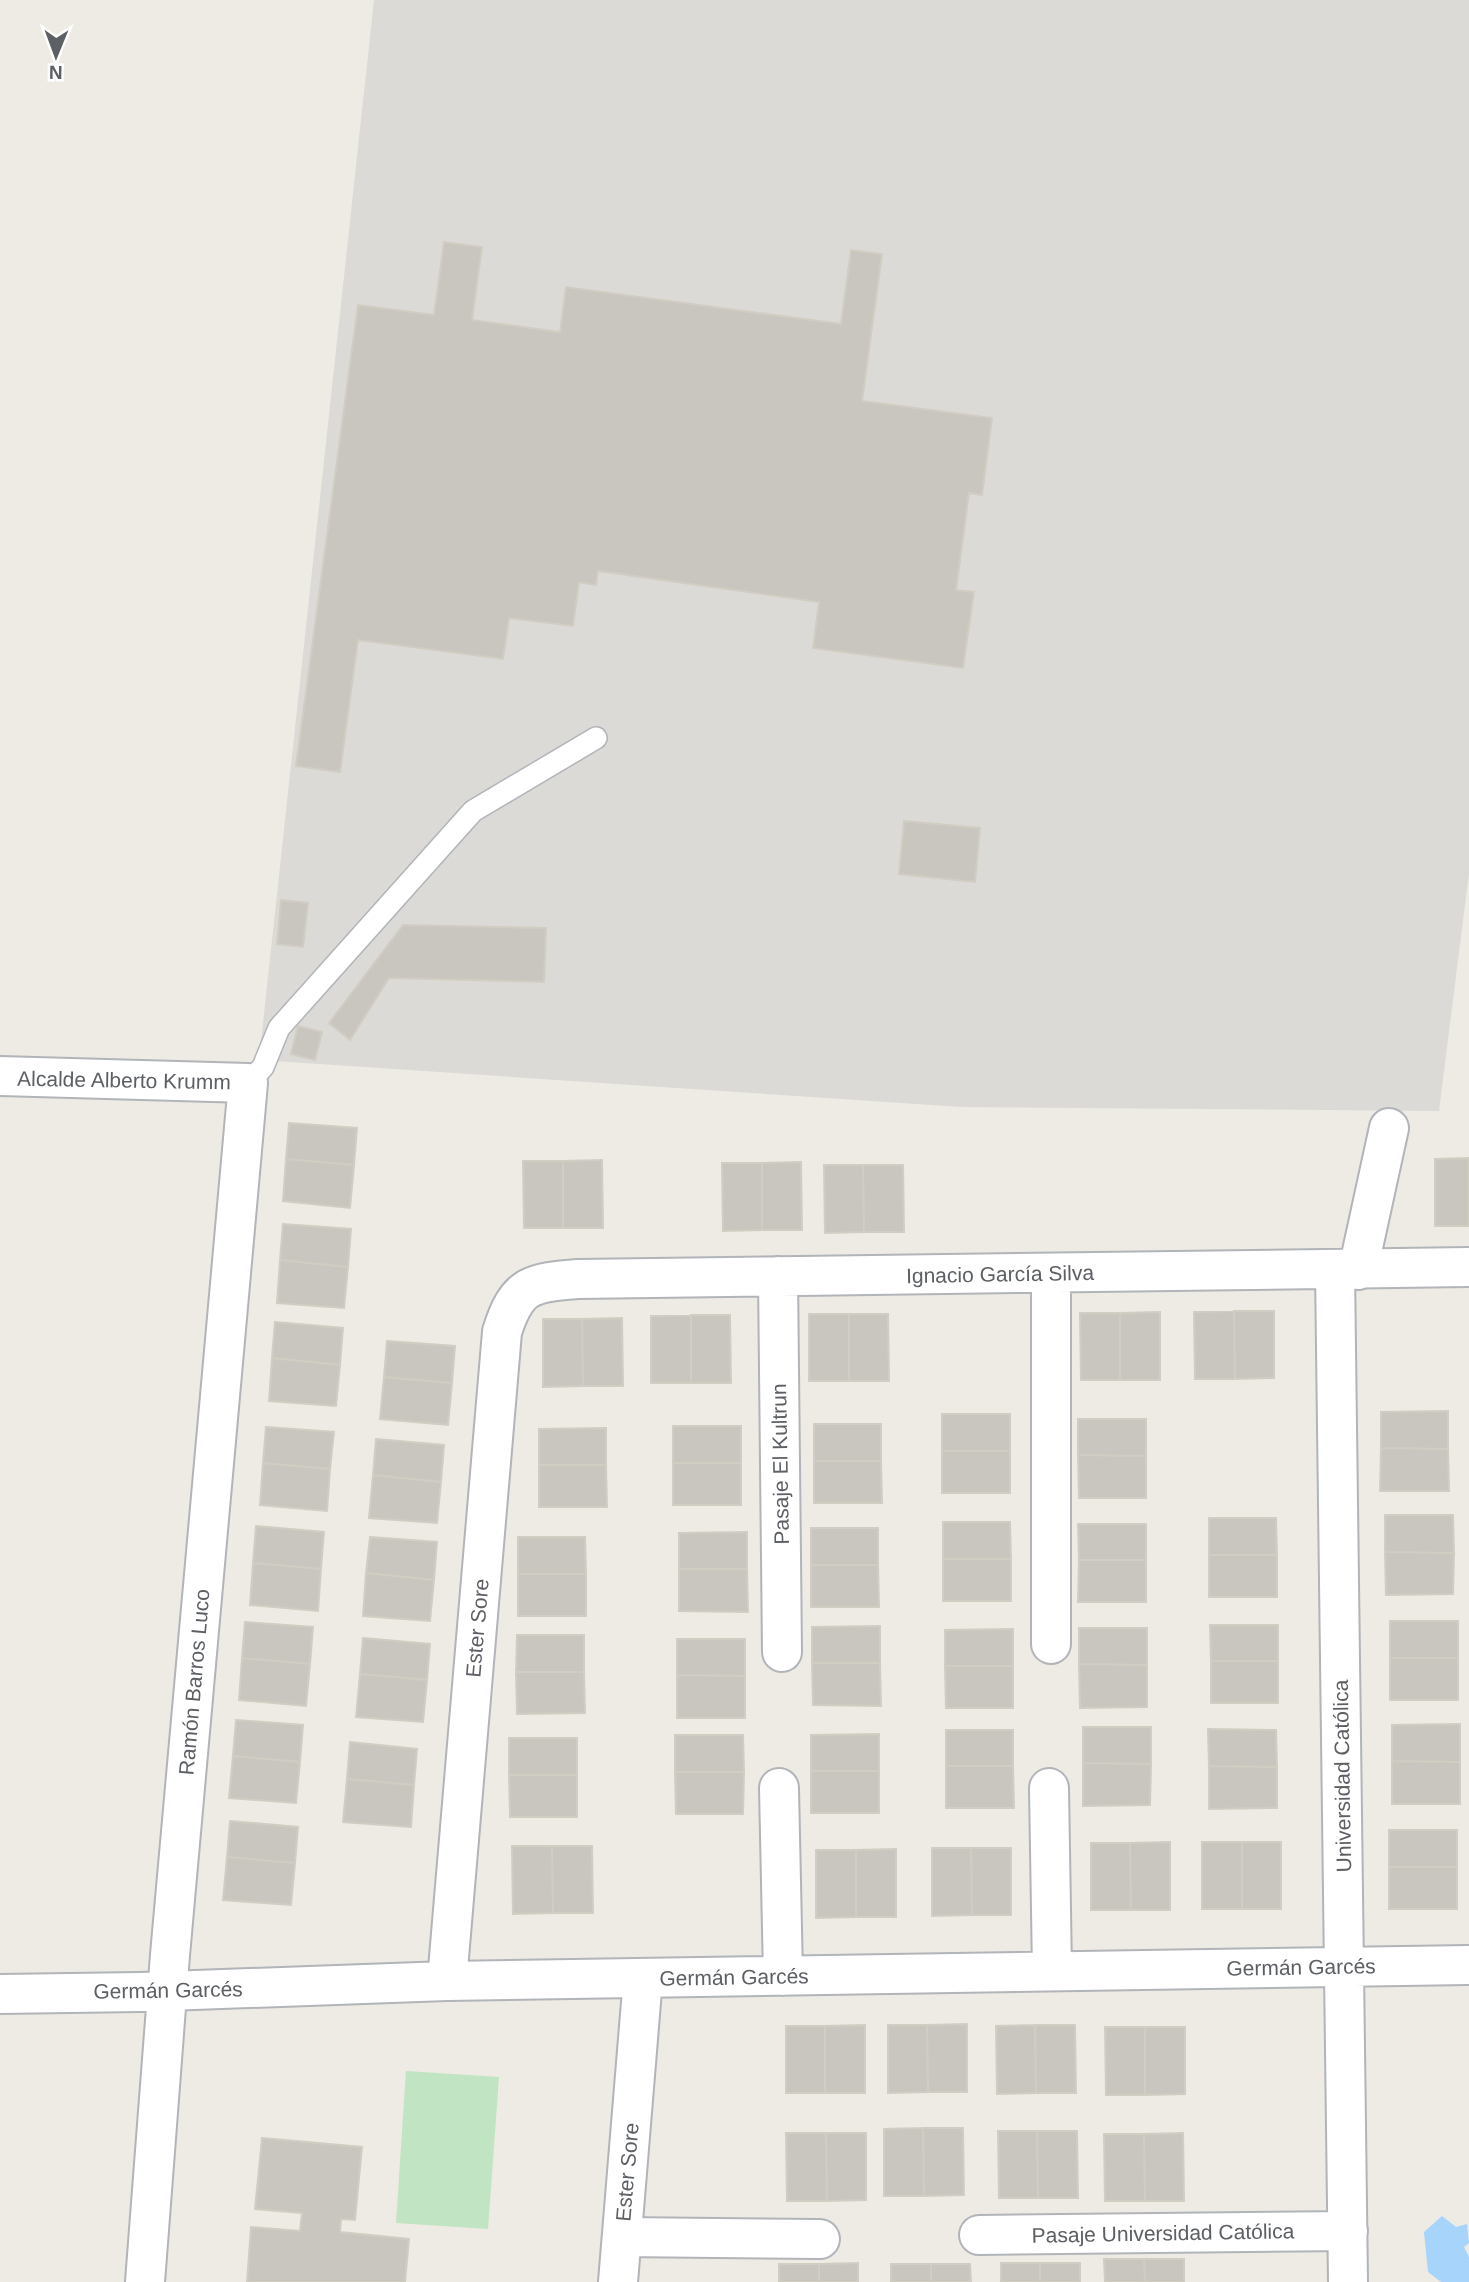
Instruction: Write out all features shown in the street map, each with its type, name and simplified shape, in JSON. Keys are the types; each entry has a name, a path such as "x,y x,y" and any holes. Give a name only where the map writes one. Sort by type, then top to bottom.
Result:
{"street":[{"name":"Alcalde Alberto Krumm","path":"0,1076 248,1083"},
{"name":"Ramón Barros Luco","path":"145,2282 167,1992 248,1083"},
{"name":"Universidad Católica","path":"1348,2282 1344,1967 1346,1270 1389,1128"},
{"name":"Ignacio García Silva","path":"532,1286 578,1279 1469,1267"},
{"path":"1051,1273 1051,1644"},
{"name":"Pasaje El Kultrun","path":"778,1276 782,1652"},
{"name":"Ester Sore","path":"447,1981 502,1332 512,1304 532,1286"},
{"path":"779,1788 783,1976"},
{"path":"1049,1788 1052,1971"},
{"name":"Germán Garcés","path":"0,1994 167,1992 447,1981 1469,1965"},
{"name":"Ester Sore","path":"618,2282 643,1978"},
{"name":"Pasaje Universidad Católica","path":"979,2235 1348,2231"},
{"path":"622,2237 821,2239"}],"lane":[{"path":"248,1083 263,1067 279,1028 473,811 596,738"}],"shaded area":[{"path":"374,0 1469,0 1469,873 1439,1111 962,1107 259,1060"}],"green space":[{"path":"406,2071 499,2077 488,2229 396,2223"}],"water":[{"path":"1442,2216 1456,2227 1467,2224 1469,2243 1464,2247 1469,2257 1469,2282 1441,2282 1428,2272 1424,2232"}],"building":[{"path":"444,242 482,247 472,320 560,332 566,287 841,324 851,250 882,254 862,401 992,418 982,495 969,493 956,590 974,592 963,668 813,648 819,602 598,571 596,585 579,582 573,626 509,618 503,659 358,640 340,772 296,766 358,305 434,315"},
{"path":"904,821 980,828 975,882 899,874"},
{"path":"281,900 308,903 303,947 277,944"},
{"path":"403,925 546,928 544,982 389,978 350,1040 329,1023"},
{"path":"298,1026 322,1032 315,1060 291,1054"},
{"path":"289,1123 357,1128 354,1165 286,1159"},
{"path":"1469,1158 1469,1226 1435,1226 1435,1159"},
{"path":"286,1159 354,1165 350,1208 283,1201"},
{"path":"602,1160 603,1228 563,1228 563,1161"},
{"path":"523,1161 563,1161 563,1228 524,1228"},
{"path":"801,1162 802,1230 762,1230 762,1163"},
{"path":"722,1163 762,1163 762,1230 723,1231"},
{"path":"824,1165 863,1165 864,1232 825,1233"},
{"path":"863,1165 903,1165 904,1232 864,1232"},
{"path":"283,1224 351,1229 348,1267 280,1260"},
{"path":"280,1260 348,1267 344,1308 277,1303"},
{"path":"1234,1311 1274,1311 1274,1378 1235,1379"},
{"path":"1234,1311 1235,1379 1195,1379 1194,1312"},
{"path":"1160,1312 1160,1380 1120,1380 1120,1313"},
{"path":"1080,1313 1120,1313 1120,1380 1081,1380"},
{"path":"809,1314 849,1314 849,1381 809,1381"},
{"path":"849,1314 888,1314 889,1381 849,1381"},
{"path":"691,1315 730,1315 731,1383 691,1383"},
{"path":"691,1315 691,1383 651,1383 651,1316"},
{"path":"622,1318 623,1386 583,1386 582,1319"},
{"path":"543,1319 582,1319 583,1386 543,1387"},
{"path":"275,1322 343,1328 340,1365 272,1358"},
{"path":"387,1341 455,1346 452,1383 384,1377"},
{"path":"272,1358 340,1365 336,1406 269,1401"},
{"path":"384,1377 452,1383 448,1425 380,1419"},
{"path":"1448,1411 1448,1449 1381,1448 1381,1412"},
{"path":"942,1414 1010,1414 1010,1451 942,1451"},
{"path":"1078,1419 1146,1419 1146,1456 1078,1455"},
{"path":"814,1424 881,1424 881,1461 814,1461"},
{"path":"673,1426 741,1426 741,1463 673,1463"},
{"path":"673,1426 741,1426 741,1463 673,1463"},
{"path":"266,1427 334,1432 330,1469 263,1463"},
{"path":"606,1428 606,1465 539,1465 539,1429"},
{"path":"376,1439 444,1445 441,1482 373,1475"},
{"path":"1381,1448 1448,1449 1449,1491 1380,1491"},
{"path":"942,1451 1010,1451 1010,1493 942,1493"},
{"path":"1078,1455 1146,1456 1146,1498 1079,1498"},
{"path":"814,1461 881,1461 882,1503 814,1503"},
{"path":"263,1463 330,1469 327,1511 260,1505"},
{"path":"673,1463 741,1463 741,1505 673,1505"},
{"path":"673,1463 741,1463 741,1505 673,1505"},
{"path":"539,1465 606,1465 607,1507 539,1507"},
{"path":"373,1475 441,1482 437,1523 369,1518"},
{"path":"1385,1515 1453,1515 1454,1553 1385,1552"},
{"path":"1209,1518 1276,1518 1277,1555 1209,1555"},
{"path":"943,1522 1010,1522 1011,1559 943,1559"},
{"path":"1078,1524 1146,1524 1146,1560 1079,1560"},
{"path":"256,1526 324,1532 321,1569 253,1563"},
{"path":"811,1528 878,1528 878,1565 811,1565"},
{"path":"747,1532 747,1569 679,1569 679,1533"},
{"path":"370,1537 437,1542 434,1580 366,1573"},
{"path":"518,1537 585,1537 586,1574 518,1574"},
{"path":"1385,1552 1454,1553 1453,1594 1386,1595"},
{"path":"1209,1555 1277,1555 1277,1597 1209,1597"},
{"path":"943,1559 1011,1559 1011,1601 943,1601"},
{"path":"1079,1560 1146,1560 1146,1602 1078,1602"},
{"path":"253,1563 321,1569 318,1611 250,1605"},
{"path":"811,1565 878,1565 879,1607 811,1607"},
{"path":"679,1569 747,1569 748,1612 679,1611"},
{"path":"366,1573 434,1580 430,1621 363,1616"},
{"path":"518,1574 586,1574 586,1616 518,1616"},
{"path":"1390,1621 1458,1621 1458,1658 1390,1658"},
{"path":"245,1622 313,1627 310,1664 242,1658"},
{"path":"1210,1625 1278,1625 1278,1661 1211,1661"},
{"path":"880,1626 880,1663 812,1663 812,1627"},
{"path":"1079,1628 1147,1628 1147,1665 1079,1664"},
{"path":"1013,1629 1013,1666 945,1666 945,1630"},
{"path":"517,1635 584,1635 584,1672 516,1672"},
{"path":"363,1638 430,1644 427,1680 360,1674"},
{"path":"677,1639 745,1639 745,1676 677,1675"},
{"path":"242,1658 310,1664 306,1706 239,1700"},
{"path":"1390,1658 1458,1658 1458,1700 1390,1700"},
{"path":"1211,1661 1278,1661 1278,1703 1211,1703"},
{"path":"812,1663 880,1663 881,1706 813,1705"},
{"path":"1079,1664 1147,1665 1147,1707 1080,1708"},
{"path":"945,1666 1013,1666 1013,1708 946,1708"},
{"path":"516,1672 584,1672 585,1713 517,1714"},
{"path":"360,1674 427,1680 423,1722 356,1717"},
{"path":"677,1675 745,1676 745,1718 677,1718"},
{"path":"236,1720 303,1725 300,1762 233,1756"},
{"path":"1460,1724 1460,1762 1392,1761 1392,1725"},
{"path":"1083,1727 1151,1727 1151,1764 1083,1763"},
{"path":"1208,1729 1276,1730 1277,1767 1209,1766"},
{"path":"946,1730 1013,1730 1013,1766 946,1766"},
{"path":"879,1734 879,1771 811,1771 811,1735"},
{"path":"675,1735 743,1735 744,1772 675,1772"},
{"path":"509,1738 577,1738 577,1775 509,1775"},
{"path":"350,1742 417,1749 414,1785 347,1779"},
{"path":"233,1756 300,1762 296,1803 229,1798"},
{"path":"1392,1761 1460,1762 1460,1804 1392,1804"},
{"path":"1083,1763 1151,1764 1150,1805 1083,1806"},
{"path":"946,1766 1013,1766 1014,1808 946,1808"},
{"path":"1209,1766 1277,1767 1277,1808 1209,1809"},
{"path":"811,1771 879,1771 879,1813 811,1813"},
{"path":"675,1772 744,1772 743,1814 676,1814"},
{"path":"509,1775 577,1775 577,1817 510,1817"},
{"path":"347,1779 414,1785 411,1827 343,1822"},
{"path":"230,1821 298,1827 295,1863 227,1857"},
{"path":"1389,1830 1457,1830 1457,1867 1389,1867"},
{"path":"1170,1842 1170,1910 1131,1910 1130,1843"},
{"path":"1202,1842 1242,1842 1242,1909 1202,1909"},
{"path":"1242,1842 1281,1842 1281,1909 1242,1909"},
{"path":"1091,1843 1130,1843 1131,1910 1091,1910"},
{"path":"512,1846 552,1846 553,1913 513,1914"},
{"path":"552,1846 592,1846 593,1913 553,1913"},
{"path":"932,1848 971,1848 972,1915 932,1916"},
{"path":"971,1848 1011,1848 1011,1915 972,1915"},
{"path":"896,1849 896,1917 856,1917 856,1850"},
{"path":"816,1850 856,1850 856,1917 816,1918"},
{"path":"227,1857 295,1863 291,1905 223,1900"},
{"path":"1389,1867 1457,1867 1457,1909 1389,1909"},
{"path":"967,2024 967,2092 928,2092 927,2025"},
{"path":"865,2025 865,2093 825,2093 825,2026"},
{"path":"888,2025 927,2025 928,2092 888,2093"},
{"path":"1035,2025 1075,2025 1076,2093 1036,2093"},
{"path":"1035,2025 1036,2093 997,2094 996,2026"},
{"path":"786,2026 825,2026 825,2093 786,2093"},
{"path":"1105,2027 1145,2027 1145,2095 1106,2095"},
{"path":"1145,2027 1185,2027 1185,2094 1145,2095"},
{"path":"923,2128 963,2128 964,2195 924,2196"},
{"path":"923,2128 924,2196 884,2196 884,2129"},
{"path":"998,2131 1037,2131 1038,2198 999,2198"},
{"path":"1037,2131 1077,2131 1078,2198 1038,2198"},
{"path":"786,2133 826,2133 827,2201 787,2201"},
{"path":"826,2133 866,2133 866,2200 827,2201"},
{"path":"1183,2133 1184,2201 1145,2201 1144,2134"},
{"path":"1104,2134 1144,2134 1145,2201 1105,2201"},
{"path":"262,2138 362,2147 355,2220 341,2219 340,2232 409,2239 405,2282 247,2282 251,2227 300,2231 302,2213 255,2209"},
{"path":"1104,2259 1144,2259 1145,2282 1105,2282"},
{"path":"1144,2259 1184,2259 1184,2282 1145,2282"},
{"path":"858,2263 858,2282 819,2282 819,2264"},
{"path":"1001,2263 1040,2263 1040,2282 1001,2282"},
{"path":"1040,2263 1080,2263 1080,2282 1040,2282"},
{"path":"779,2264 819,2264 819,2282 779,2282"},
{"path":"891,2264 931,2264 931,2282 891,2282"},
{"path":"931,2264 970,2264 971,2282 931,2282"}]}
